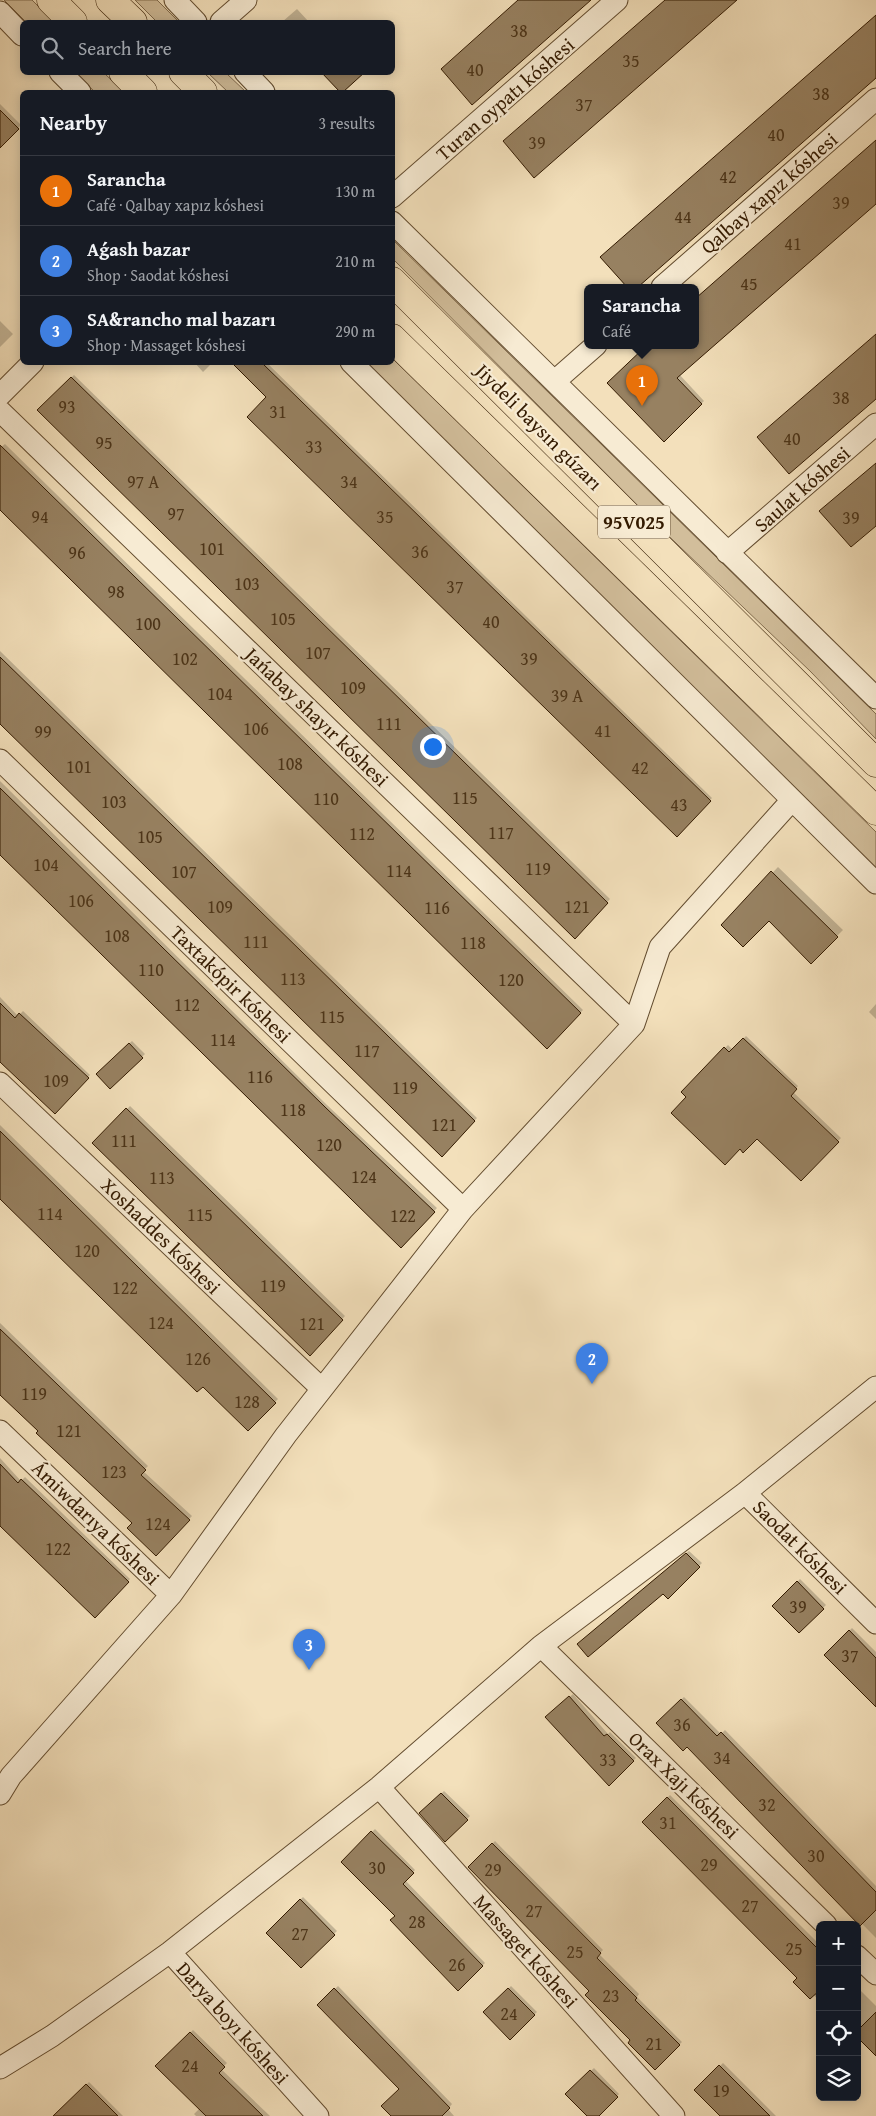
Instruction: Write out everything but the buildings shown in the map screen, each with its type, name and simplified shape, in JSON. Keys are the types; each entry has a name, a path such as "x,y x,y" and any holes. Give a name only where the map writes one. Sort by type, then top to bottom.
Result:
{"main road":[{"path":"50,0 71,20"},
{"path":"110,0 131,20"},
{"path":"126,75 141,90"},
{"path":"186,75 201,90"},
{"name":"Jiydeli baysın gúzarı","path":"395,284 876,762"},
{"name":"Jiydeli baysın gúzarı","path":"395,341 876,811"}],"street":[{"path":"175,0 194,20"},
{"path":"222,20 246,0"},
{"name":"Turan oypatı kóshesi","path":"395,194 617,0"},
{"path":"0,12 20,33"},
{"path":"63,75 78,90"},
{"path":"248,75 262,90"},
{"name":"Qalbay xapız kóshesi","path":"665,284 876,99"},
{"path":"395,225 876,698"},
{"path":"555,382 592,349"},
{"path":"0,395 29,365"},
{"path":"354,365 876,883"},
{"name":"Jańabay shayır kóshesi","path":"0,410 634,1024"},
{"name":"Saulat kóshesi","path":"727,553 876,424"},
{"name":"Taxtakópir kóshesi","path":"0,760 463,1209"},
{"path":"0,1794 6,1770 171,1595 322,1389 463,1209 634,1024 660,947 792,800"},
{"name":"Xoshaddes kóshesi","path":"0,1083 322,1389"},
{"path":"0,2068 52,2036 170,1952 379,1786 541,1646 746,1493 876,1387"},
{"name":"Ámiwdarıya kóshesi","path":"0,1431 171,1595"},
{"name":"Saodat kóshesi","path":"746,1493 876,1622"},
{"name":"Orax Xajı kóshesi","path":"541,1646 822,1921"},
{"name":"Massaget kóshesi","path":"379,1786 674,2116"},
{"name":"Darya boyı kóshesi","path":"170,1952 318,2116"},
{"path":"861,1960 876,1974"}],"shaded area":[{"path":"4,0 32,0 52,20 24,20"},
{"path":"135,0 157,0 177,20 155,20"},
{"path":"77,75 106,75 122,90 93,90"},
{"path":"210,75 228,75 244,90 226,90"},
{"path":"395,242 876,714 876,739 810,671 657,525 395,261"},
{"path":"395,361 876,832 876,869 366,365 395,365"}],"place":[{"name":"Sarancha","path":"642,406"},
{"name":"Aǵash bazar","path":"592,1384"},
{"name":"SA&rancho mal bazarı","path":"309,1670"}]}
